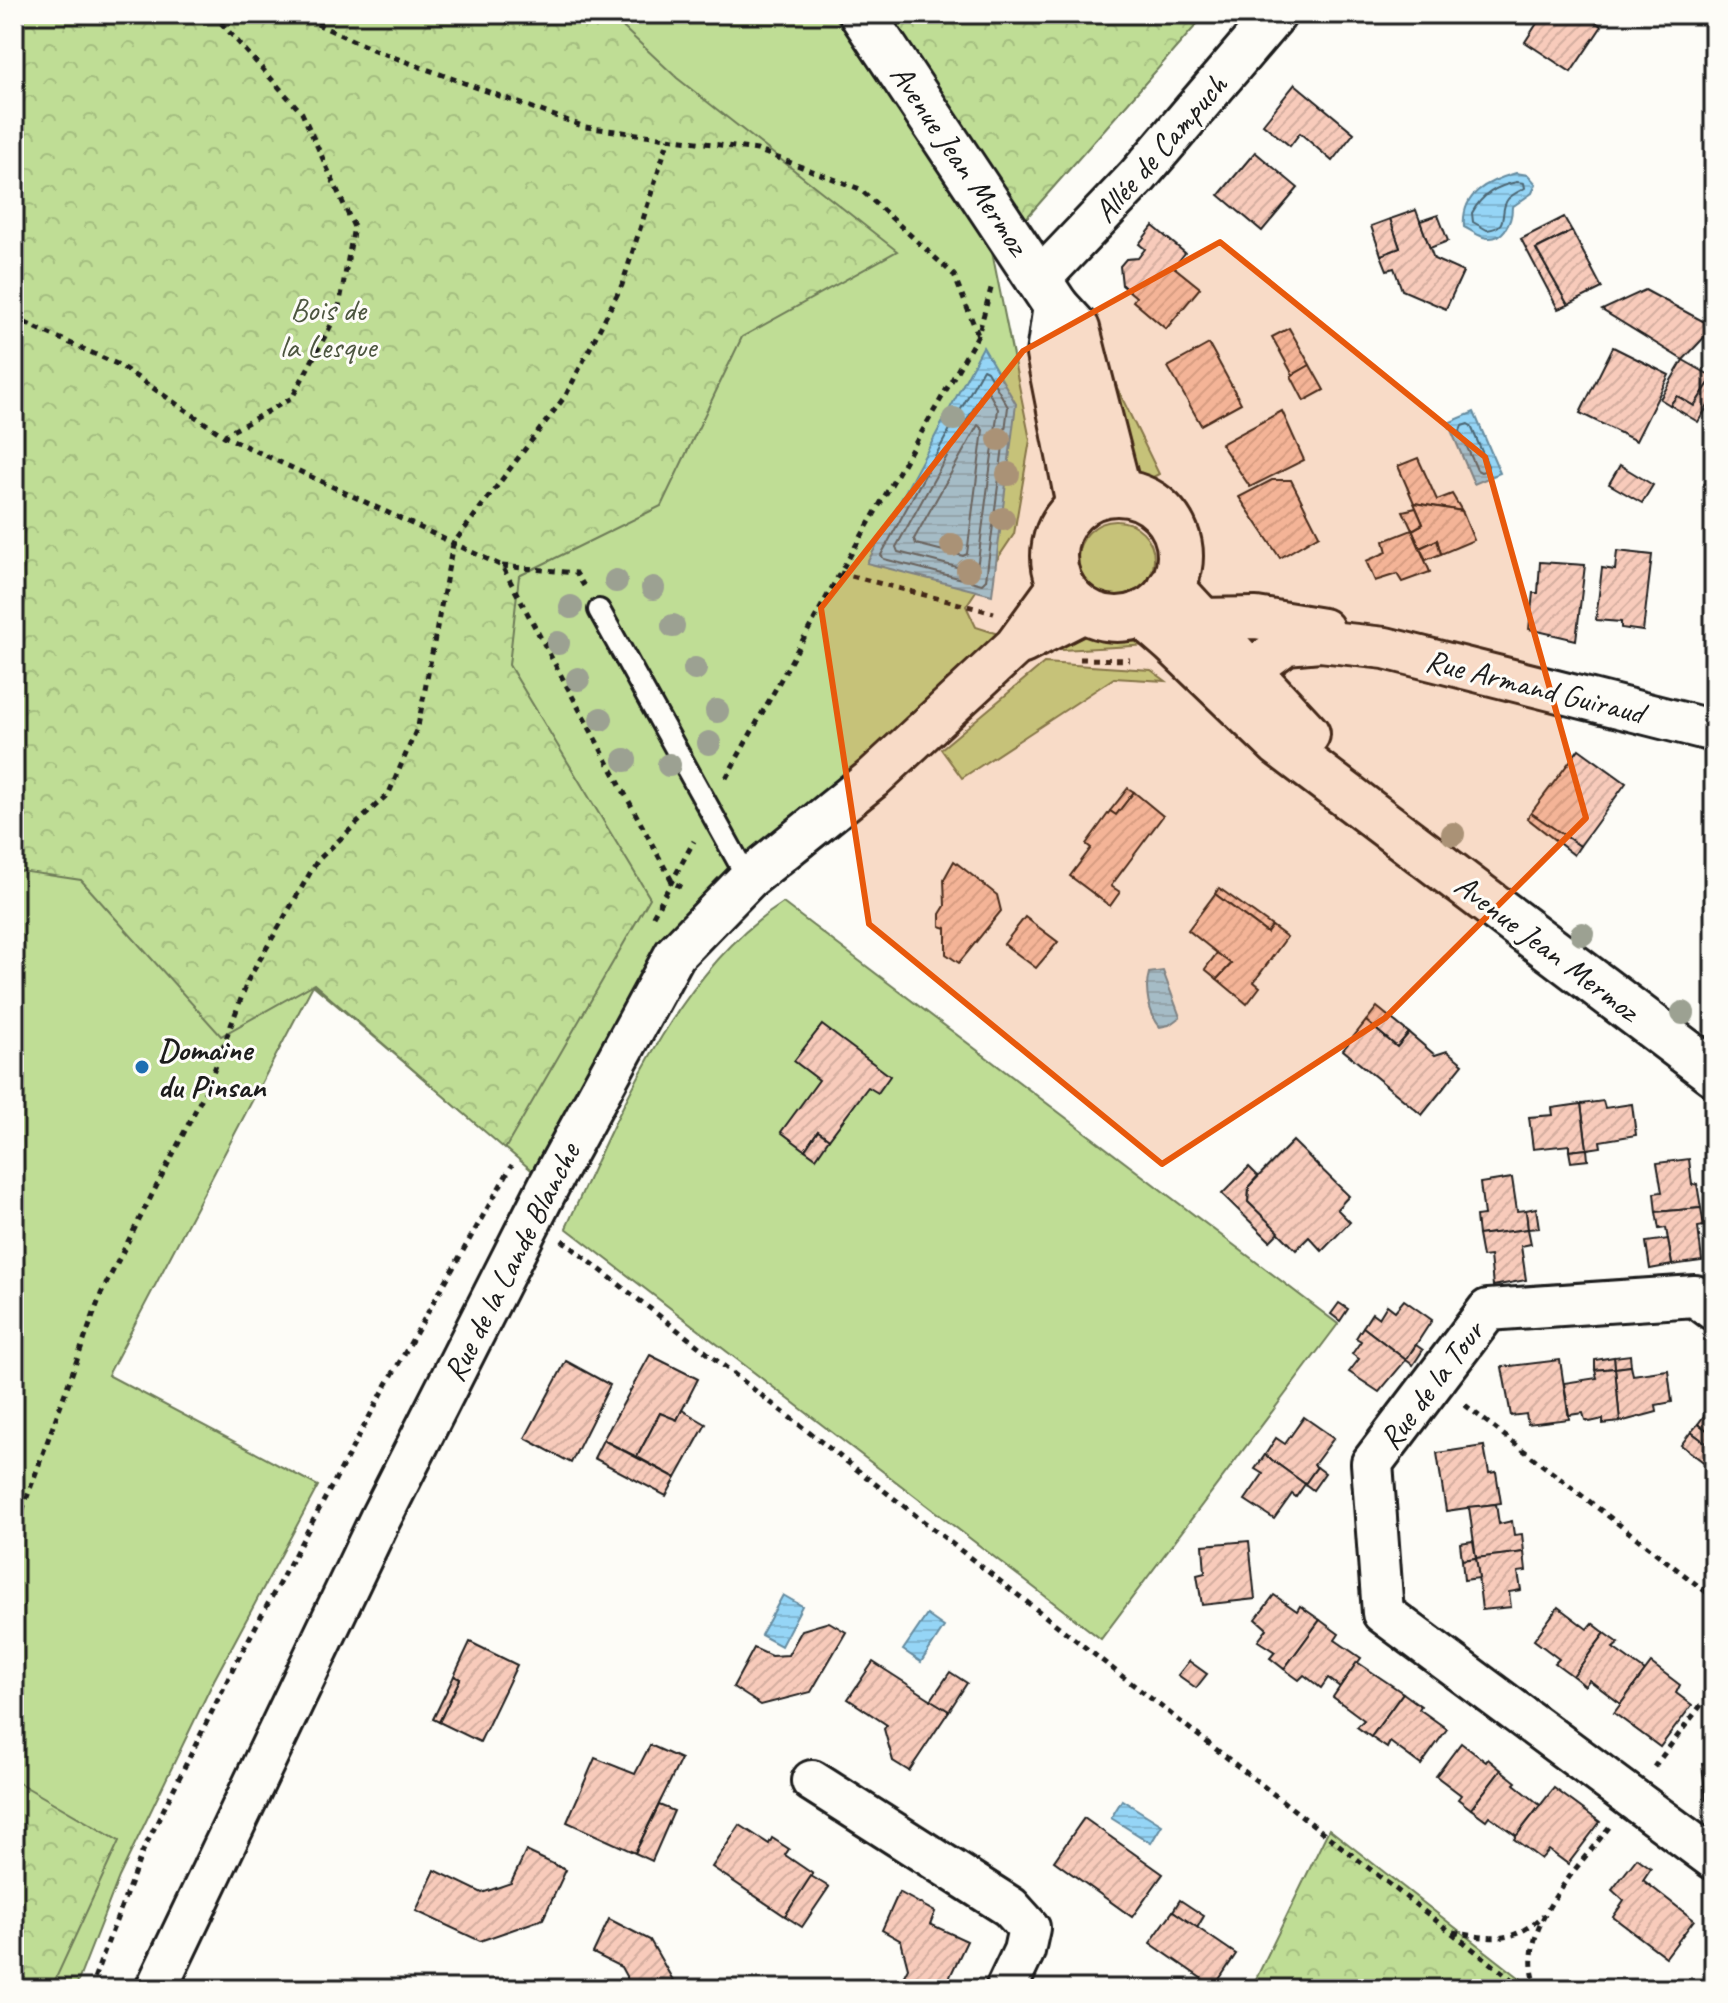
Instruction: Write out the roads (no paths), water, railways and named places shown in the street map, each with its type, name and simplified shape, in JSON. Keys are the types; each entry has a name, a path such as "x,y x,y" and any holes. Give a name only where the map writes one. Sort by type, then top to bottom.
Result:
{"street":[{"name":"Avenue Jean Mermoz","path":"862,14 1048,292"},
{"name":"Allée de Campuch","path":"1048,292 1138,176 1276,14"},
{"path":"1048,292 1049,354 1099,500"},
{"path":"1140,497 1156,507 1169,521 1178,539 1180,558 1176,577 1156,600 1132,618 1111,619 1073,597 1054,563 1056,542 1064,522 1099,500 1140,497"},
{"name":"Rue de la Lande Blanche","path":"156,1989 380,1519 532,1217 675,954 734,891 872,779 1010,631 1073,597"},
{"name":"Avenue Jean Mermoz","path":"1156,600 1200,619 1288,711 1381,821"},
{"name":"Avenue Jean Mermoz","path":"1156,600 1173,642 1279,744 1714,1073"},
{"name":"Rue Armand Guiraud","path":"1200,619 1256,618 1328,630 1356,645"},
{"name":"Rue Armand Guiraud","path":"1252,674 1286,644 1320,641 1385,648 1714,731"},
{"name":"Rue de la Tour","path":"1714,1310 1695,1296 1488,1310 1372,1463 1383,1613 1714,1859"},
{"path":"812,1781 1010,1907 1029,1928 1024,1951 1006,1989"}],"lane":[{"path":"599,610 734,891"}],"water":[{"path":"1516,173 1528,175 1536,184 1532,193 1512,207 1505,230 1490,238 1464,227 1467,205 1478,190"},
{"path":"983,347 1016,404 992,595 867,563"},
{"path":"1474,412 1500,473 1474,484 1448,423"},
{"path":"1163,971 1180,1017 1160,1027 1150,1009 1147,987 1149,973"},
{"path":"783,1595 802,1606 781,1646 761,1635"},
{"path":"927,1615 944,1627 921,1662 903,1650"},
{"path":"1122,1800 1162,1825 1151,1843 1111,1818"}],"place":[{"name":"Domaine du Pinsan","path":"142,1067"}],"park label":[{"name":"Bois de la Lesque","path":"328,328"}]}
